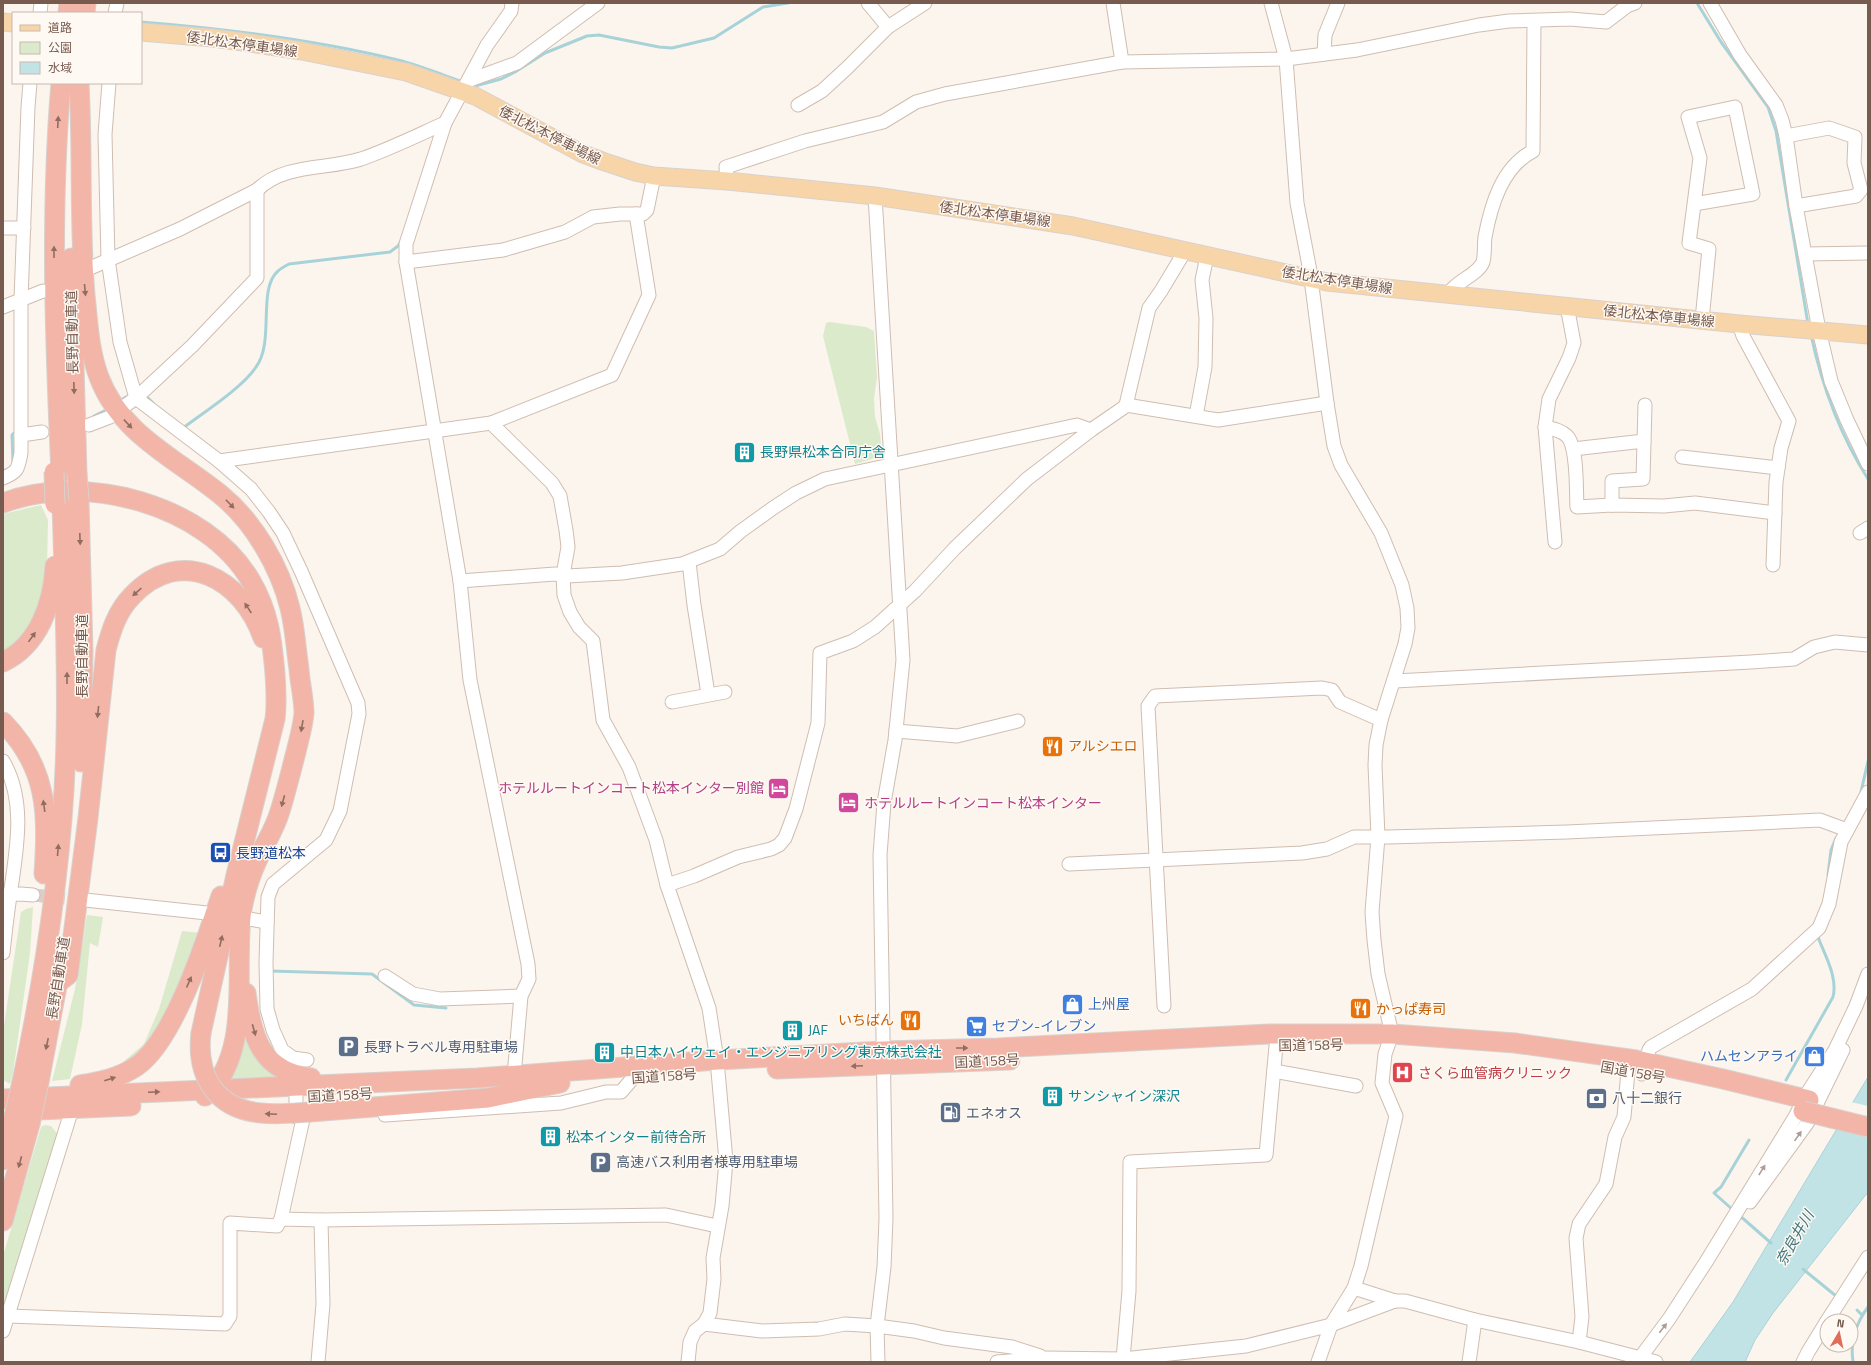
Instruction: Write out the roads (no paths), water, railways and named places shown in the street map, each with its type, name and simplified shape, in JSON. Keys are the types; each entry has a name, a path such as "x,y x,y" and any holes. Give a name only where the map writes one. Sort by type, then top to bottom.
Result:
{"highway":[{"name":"長野自動車道","path":"31,1082 62,811 67,704 65,502 54,315 54,212 60,84"},
{"name":"長野自動車道","path":"64,473 72,350 72,159 78,84"},
{"path":"78,84 82,263 91,346 99,376 113,405 125,421 158,450 224,497 239,513 260,542 279,577 290,609 301,687 304,713 280,812 250,878 242,909 239,936 238,1013 232,1051 224,1073 212,1090 197,1103"},
{"path":"3,492 24,486 69,481 108,483 151,494 171,502 204,520 234,544 257,572 278,614 301,687"},
{"path":"3,503 45,493 69,491 109,494 150,504 179,517 200,529 228,552 250,579 264,606 272,635 276,698 275,719 236,875 201,1033 199,1049 203,1072 208,1083 218,1094 231,1105 244,1110 260,1113 306,1116 488,1098 560,1083"},
{"name":"長野自動車道","path":"3,1160 15,1120 31,1082 59,982 74,868 82,740 83,651 65,502"},
{"path":"3,662 18,653 33,637 44,616 49,603 65,502"},
{"path":"59,982 68,975 75,926 106,650 115,621 131,597 152,581 175,572 188,571 202,573 215,577 227,584 247,605 260,630 270,660 276,698"},
{"path":"3,722 20,741 37,771 45,814 45,860 31,1082"},
{"path":"3,1098 96,1083 114,1078 127,1072 148,1057 165,1030 191,979 254,805"},
{"path":"239,936 248,1008 254,1033 270,1061 278,1068 298,1076 378,1082"},
{"name":"国道158号","path":"3,1098 212,1090 883,1058 998,1048 1269,1034 1515,1043 1636,1066 1719,1089 1868,1116"},
{"name":"国道158号","path":"883,1058 970,1062 1390,1039"},
{"name":"国道158号","path":"15,1120 72,1109 560,1083 633,1078 717,1066"},
{"name":"国道158号","path":"1804,1105 1868,1127"},
{"name":"長野自動車道","path":"3,1221 15,1120"}],"main road":[{"name":"倭北松本停車場線","path":"142,32 213,38 302,51 466,86 581,153 628,170 654,176 727,181 875,196 1073,226 1311,279 1447,295 1739,324 1868,335"}],"street":[{"path":"512,3 511,11 488,45 445,123 406,244 406,262 433,431 460,581 470,680 528,964 529,980 521,996 514,1076"},
{"path":"466,86 517,63 598,3"},
{"path":"868,3 888,27"},
{"path":"798,105 822,91 888,27 925,3"},
{"path":"1113,3 1122,62"},
{"path":"1271,3 1286,59 1297,203 1311,279 1334,446 1341,465 1381,533 1402,585 1407,608 1408,628 1395,681 1381,720 1376,745 1375,766 1378,837 1372,912 1378,974 1390,1039 1382,1083 1396,1116 1368,1241 1354,1288 1331,1325 1318,1362"},
{"path":"1324,54 1325,35 1338,3"},
{"path":"1710,3 1740,55 1776,105 1786,136 1796,206 1805,254 1813,330 1846,420 1868,464"},
{"path":"727,181 726,167 805,141 883,122 916,102 945,94 1122,62 1286,59 1357,50 1479,25 1509,21 1570,19 1606,22 1629,4"},
{"path":"1447,295 1452,287 1473,274 1483,262 1485,237 1501,186 1508,174 1522,157 1533,151 1534,20"},
{"path":"3,478 14,474 18,468 21,454 21,300 30,84"},
{"path":"109,84 105,134 108,259 120,342 131,402 218,461 251,489 283,533 358,703 358,722 340,811 334,826 326,840 273,884 268,898 268,1009 273,1030 282,1050 293,1058 306,1060"},
{"path":"1694,204 1753,194 1735,107 1688,117 1700,158 1694,204 1689,243 1709,249 1702,320"},
{"path":"90,268 180,229 256,190 264,183 291,171 360,159 445,123"},
{"path":"1786,136 1829,128 1855,137 1854,163 1861,190 1856,196 1796,206"},
{"path":"406,262 503,250 565,232 592,217 620,214 644,214 647,210 654,176"},
{"path":"131,402 192,346 257,278 256,190"},
{"path":"875,196 901,604 903,660 896,731 884,803 880,855 886,1219 884,1267 877,1326 878,1362"},
{"path":"218,461 491,423 612,375 649,295 636,214"},
{"path":"3,228 24,228"},
{"path":"667,885 694,876 738,857 771,849 782,841 788,833 796,809 818,723 820,653 842,646 864,634 916,591 954,548 975,530 1008,497 1091,430 1126,405 1148,308 1161,291 1185,251"},
{"path":"1805,254 1868,253"},
{"path":"1196,416 1205,367 1206,318 1202,280 1207,256"},
{"path":"3,307 43,291"},
{"path":"1555,542 1544,427 1549,399 1569,358 1574,343 1568,306"},
{"path":"1739,324 1743,336 1790,421 1781,448 1778,468 1773,565"},
{"path":"1126,405 1218,420 1327,403"},
{"path":"1612,505 1612,481 1643,479 1645,405"},
{"path":"89,425 110,417"},
{"path":"491,423 552,483 560,496 568,547 563,575 564,595 570,612 579,627 593,641 603,720 629,767 656,840 667,885 709,1008 717,1066 726,1161 722,1206 717,1226 713,1258 714,1279 710,1313 704,1324 696,1331 690,1342 688,1362"},
{"path":"460,581 555,574 563,575 622,572 689,562 720,549 741,531 802,490 825,479 1077,425 1091,430"},
{"path":"1544,427 1558,430 1568,437 1573,449 1577,507 1612,505 1664,506 1695,503 1775,512"},
{"path":"21,435 42,432"},
{"path":"1573,449 1644,440"},
{"path":"1682,458 1778,468"},
{"path":"689,562 708,694"},
{"path":"1395,681 1751,662 1794,658 1814,647 1835,642 1868,645"},
{"path":"1164,1006 1148,706 1155,696 1322,688 1332,690 1340,702 1381,720"},
{"path":"672,702 725,692"},
{"path":"896,731 957,736 1018,721"},
{"path":"3,953 6,895 17,850 18,824 16,800 4,767"},
{"path":"1575,1341 1582,1317 1576,1238 1579,1224 1606,1184 1615,1137 1624,1117 1636,1066 1651,1047 1752,989 1819,928 1829,904 1841,842 1868,792"},
{"path":"1069,864 1302,853 1327,849 1354,837 1568,832 1820,820 1848,830"},
{"path":"6,895 33,895"},
{"path":"85,900 207,913"},
{"path":"249,919 267,922"},
{"path":"385,976 413,994 440,999 521,996"},
{"path":"1354,1288 1396,1301 1406,1301 1475,1320 1575,1341 1645,1361 1669,1319 1804,1105 1835,1050 1856,1006 1867,976"},
{"path":"1731,1221 1755,1197 1808,1122 1823,1094 1861,1008 1867,976"},
{"path":"1122,1359 1129,1292 1130,1162 1266,1155 1276,1046"},
{"path":"1274,1071 1356,1086"},
{"path":"296,1097 296,1118 306,1116 410,1114 560,1103 606,1092 621,1092 633,1078"},
{"path":"3,1331 6,1315 72,1109"},
{"path":"6,1315 225,1324 230,1316 230,1223 277,1226 281,1219 306,1116"},
{"path":"281,1219 320,1220 666,1216 717,1226"},
{"path":"318,1362 323,1304 320,1220"},
{"path":"1832,1313 1868,1257"},
{"path":"997,1362 1043,1358 1122,1359 1246,1346 1331,1325 1396,1301"},
{"path":"1469,1362 1475,1320"},
{"path":"704,1324 762,1331 819,1329 845,1324 877,1326 914,1331 944,1338 1012,1347 1036,1354 1043,1358"},
{"path":"1803,1362 1819,1334"}],"water":[{"name":"奈良井川","path":"1868,1077 1868,1192 1773,1313 1755,1340 1745,1362 1690,1362 1733,1302"}],"waterway":[{"path":"470,84 475,86 501,79 545,53 587,36 599,35 659,47 672,48 714,38 763,7 788,3"},
{"path":"1697,3 1721,42 1768,107 1776,131 1808,324"},
{"path":"142,22 273,36 338,47 402,61 463,82"},
{"path":"182,427 183,428 212,407 242,383 256,367 262,356 264,344 268,290 272,279 279,270 289,264 390,252 398,246 401,241"},
{"path":"1811,335 1815,354 1833,410 1849,445 1868,479"},
{"path":"144,394 153,403"},
{"path":"121,400 126,397"},
{"path":"94,416 104,411"},
{"path":"13,462 12,435 14,433"},
{"path":"1861,792 1868,761"},
{"path":"1828,875 1831,850 1836,838"},
{"path":"1786,1080 1833,997 1834,982 1818,937"},
{"path":"270,971 372,974 414,1005 446,1008"},
{"path":"1733,1210 1714,1193 1721,1187 1749,1140"},
{"path":"1739,1215 1771,1243"},
{"path":"1803,1269 1836,1296"},
{"path":"1853,1362 1853,1340 1857,1326 1868,1307"},
{"path":"1857,1310 1862,1315"}],"tunnel":[{"path":"33,895 85,900"}],"place":[{"name":"長野県松本合同庁舎","path":"745,452"},
{"name":"アルシエロ","path":"1052,746"},
{"name":"ホテルルートインコート松本インター別館","path":"779,788"},
{"name":"ホテルルートインコート松本インター","path":"849,803"},
{"name":"長野道松本","path":"221,853"},
{"name":"上州屋","path":"1072,1004"},
{"name":"かっぱ寿司","path":"1360,1009"},
{"name":"いちばん","path":"910,1020"},
{"name":"セブン-イレブン","path":"977,1026"},
{"name":"JAF","path":"793,1030"},
{"name":"長野トラベル専用駐車場","path":"349,1047"},
{"name":"中日本ハイウェイ・エンジニアリング東京株式会社","path":"605,1052"},
{"name":"ハムセンアライ","path":"1814,1056"},
{"name":"さくら血管病クリニック","path":"1403,1073"},
{"name":"サンシャイン深沢","path":"1052,1096"},
{"name":"八十二銀行","path":"1596,1098"},
{"name":"エネオス","path":"950,1113"},
{"name":"松本インター前待合所","path":"551,1137"},
{"name":"高速バス利用者様専用駐車場","path":"600,1162"}]}
